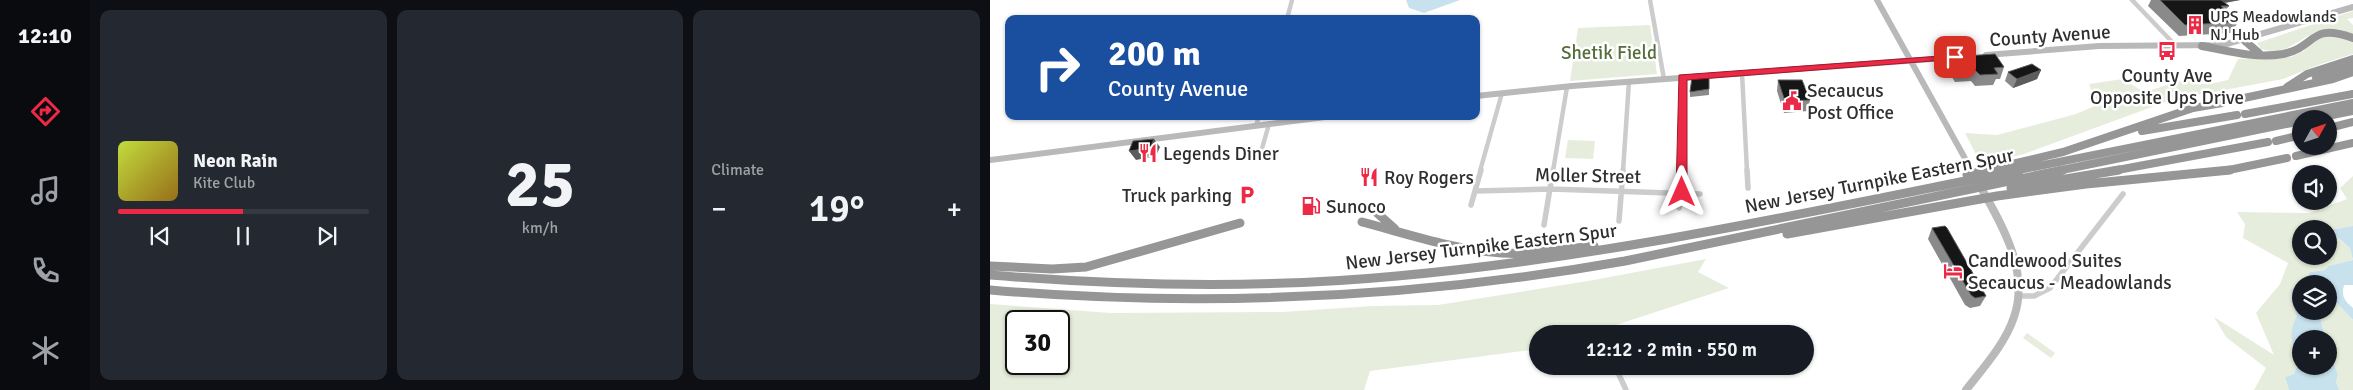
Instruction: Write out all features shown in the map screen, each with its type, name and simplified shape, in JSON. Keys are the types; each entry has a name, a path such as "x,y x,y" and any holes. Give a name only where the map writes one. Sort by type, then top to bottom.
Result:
{"highway":[{"path":"2202,46 2262,54 2286,54 2320,32 2336,32 2353,38"},
{"path":"2245,40 2262,54"},
{"path":"2283,90 2307,74 2353,59"},
{"path":"2283,90 2353,66"},
{"path":"1930,189 1964,176 2046,156 2119,134 2194,108 2333,79 2353,72"},
{"path":"2119,134 2353,94"},
{"name":"New Jersey Turnpike Eastern Spur","path":"990,275 1083,282 1162,284 1322,282 1499,265 1654,241 1930,189 2353,103"},
{"path":"2338,114 2353,111"},
{"path":"2338,126 2353,122"},
{"name":"New Jersey Turnpike Eastern Spur","path":"990,290 1159,300 1339,295 1454,286 1551,274 1742,237 2292,123"},
{"path":"1907,203 1944,200 2174,162 2292,137"},
{"path":"1742,237 1790,233 1970,200 2061,187 2221,172 2353,144"},
{"path":"1376,212 1398,231"},
{"path":"1362,222 1477,250 1509,253 1532,253 1654,241"},
{"path":"990,266 1052,269 1086,267 1240,223"}],"main road":[{"path":"1877,0 1994,213 2013,254 2018,274 2019,296 2015,319 2007,336 1966,390"},
{"name":"County Avenue","path":"1978,56 2090,47 2202,46 2245,40 2353,8"},
{"name":"County Avenue","path":"1480,96 1568,86 1968,56"},
{"path":"990,160 1301,120"}],"street":[{"path":"1288,15 1292,0"},
{"path":"1650,0 1664,79"},
{"path":"2132,0 2176,46"},
{"path":"1742,73 1748,188"},
{"path":"1679,208 1682,192 1682,77"},
{"path":"1619,221 1629,82"},
{"path":"1544,225 1568,86"},
{"path":"1471,205 1502,93"},
{"path":"1256,126 1258,120"},
{"path":"1261,152 1269,124"},
{"name":"Moller Street","path":"1475,191 1550,189 1700,194"},
{"path":"2019,296 2034,296 2050,288 2123,194"},
{"path":"1619,375 1626,390"}],"green space":[{"path":"2353,11 2353,18 2347,19 2353,25 2353,35 2338,29 2326,29 2315,32 2285,49 2274,51 2261,49 2257,43"},
{"name":"Shetik Field","path":"1650,25 1657,74 1570,81 1578,28"},
{"path":"2335,34 2353,41 2353,54 2283,79 2171,100 2024,154 1981,164 1965,133 1997,135 2076,114 2097,105 2089,84 2123,79 2144,92 2188,79 2203,84 2228,80 2238,59 2291,57 2304,51 2314,39"},
{"path":"1568,140 1595,141 1593,159 1565,158"},
{"path":"2353,176 2353,226 2337,229 2337,220 2292,220 2292,265 2332,265 2328,266 2325,270 2310,272 2308,275 2292,275 2292,320 2296,320 2292,330 2292,375 2285,377 2289,390 2254,390 2266,368 2226,337 2214,317 2274,355 2256,313 2280,284 2288,263 2243,238 2245,224 2237,212 2309,213 2317,210 2337,210 2337,203 2347,199 2340,188"},
{"path":"2337,237 2350,248 2353,260 2337,264"},
{"path":"1706,259 1698,272 1729,288 1616,325 1529,325 1529,350 1370,371 1364,390 990,390 990,304 1111,313 1282,312 1373,306 1438,305 1588,281"},
{"path":"2337,303 2353,320 2353,390 2339,390 2336,382 2338,374 2337,330 2323,330 2321,320 2337,320"},
{"path":"2027,333 2055,353 2051,358 2023,338"}],"water":[{"path":"1406,0 1460,0 1424,13 1409,8"},
{"path":"2353,226 2353,260 2350,248 2337,237 2337,229"},
{"path":"2353,260 2353,285 2344,285 2343,296 2353,308 2353,320 2337,303 2337,275 2308,275 2310,272 2325,270 2328,266"},
{"path":"2295,320 2321,320 2323,330 2292,330"},
{"path":"2337,372 2338,374 2336,382 2339,390 2289,390 2285,377 2292,375 2337,375"}],"building":[{"path":"2160,0 2221,0 2229,6 2221,6 2238,22 2185,25"},
{"path":"1995,54 2004,67 1994,68 1998,74 1980,75 1975,70 1959,71 1950,57"},
{"path":"2032,64 2041,70 2017,79 2008,72"},
{"path":"1692,77 1709,77 1709,89 1690,92"},
{"path":"1778,80 1802,80 1810,100 1785,101"},
{"path":"1154,139 1150,148 1129,151 1133,141"},
{"path":"1945,226 1986,296 1975,298 1971,295 1932,228"}],"place":[{"name":"UPS Meadowlands NJ Hub","path":"2195,25"},
{"name":"County Ave Opposite Ups Drive","path":"2167,51"},
{"name":"Secaucus Post Office","path":"1792,101"},
{"name":"Legends Diner","path":"1148,153"},
{"name":"Roy Rogers","path":"1369,177"},
{"name":"Truck parking","path":"1247,195"},
{"name":"Sunoco","path":"1311,206"},
{"name":"Candlewood Suites Secaucus - Meadowlands","path":"1953,271"}],"route":[{"path":"1682,192 1682,77 1955,57"}]}
